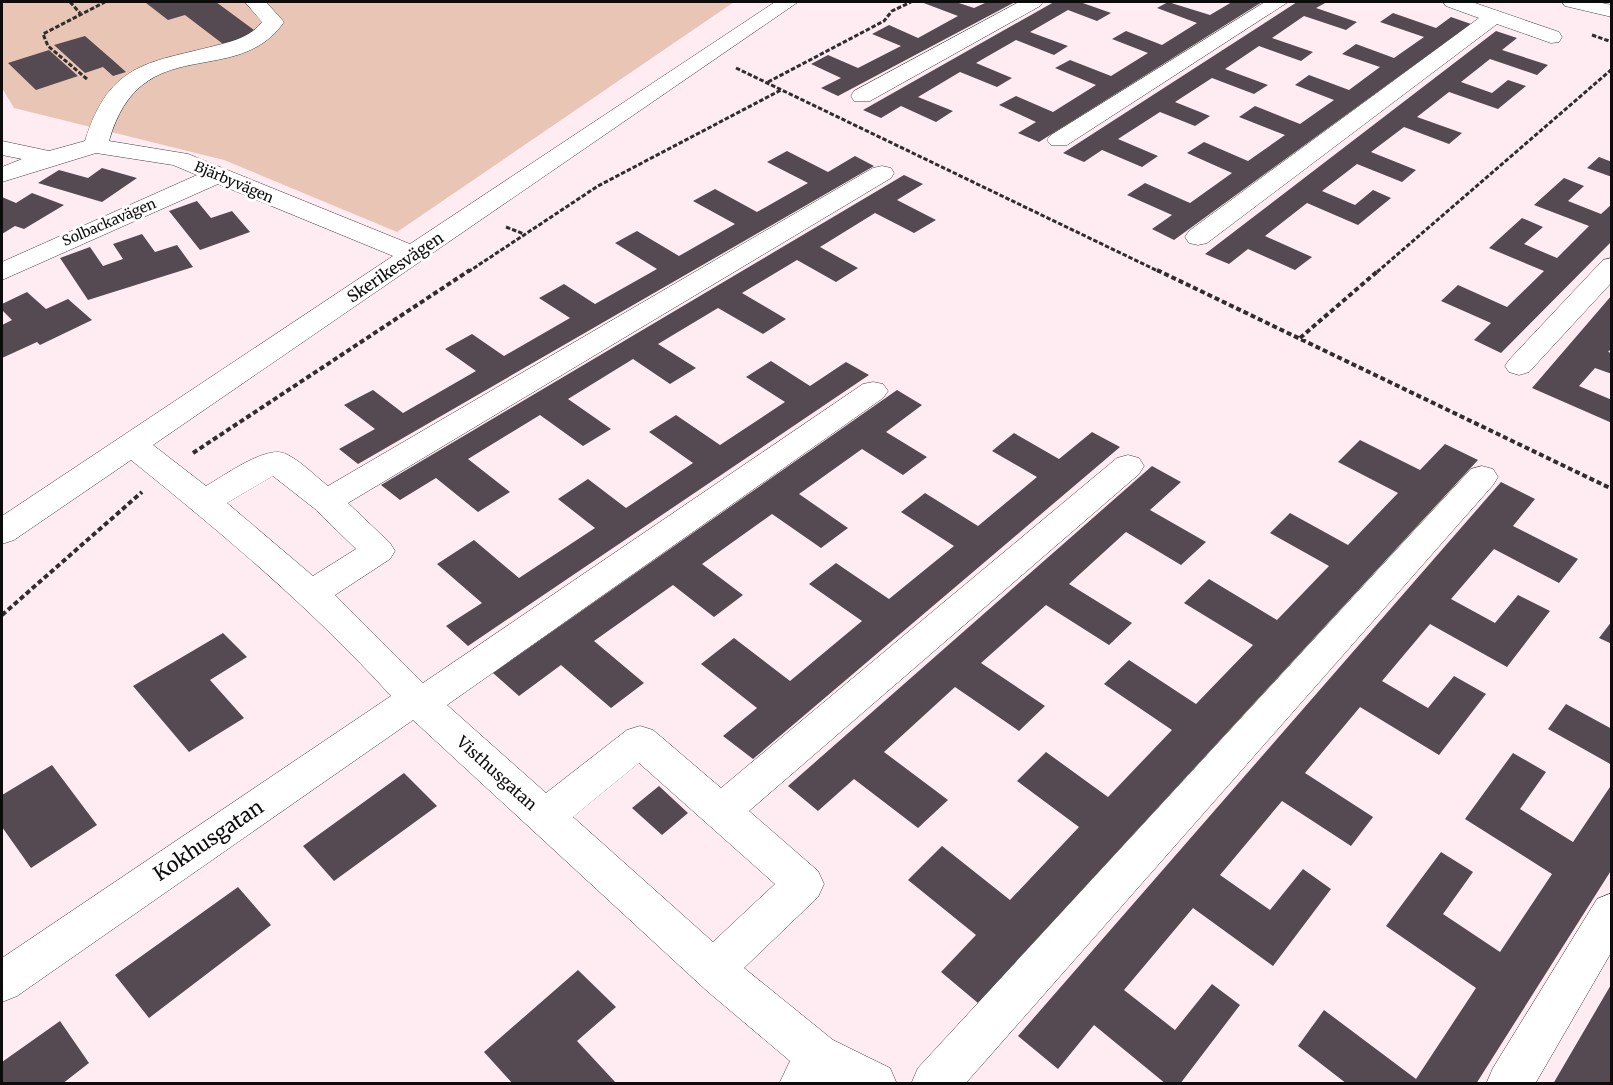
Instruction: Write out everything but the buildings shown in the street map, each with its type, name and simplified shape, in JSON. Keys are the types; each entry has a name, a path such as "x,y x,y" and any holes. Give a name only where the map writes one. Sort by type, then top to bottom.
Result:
{"street":[{"path":"96,146 103,120 119,93 146,70 254,40 270,29 273,22 255,2"},
{"name":"Skerikesvägen","path":"2,532 788,2"},
{"path":"861,96 1033,2"},
{"path":"1059,140 1278,2"},
{"path":"1453,2 1551,37"},
{"path":"1572,2 1611,11"},
{"path":"1198,237 1495,16"},
{"name":"Bjärbyvägen","path":"2,176 49,159 96,146 179,159 414,255"},
{"name":"Bjärbyvägen","path":"2,148 49,159"},
{"path":"326,501 882,173"},
{"name":"Solbackavägen","path":"2,272 68,240 218,175"},
{"path":"1519,366 1611,266"},
{"name":"Kokhusgatan","path":"2,982 873,392"},
{"name":"Visthusgatan","path":"133,445 239,528 371,649 418,702 714,969 809,1069 874,1083"},
{"path":"205,501 275,461 326,501 378,551 310,594"},
{"path":"721,811 1128,466"},
{"path":"934,1083 1482,477"},
{"path":"545,817 640,741 804,884 714,969"},
{"path":"1509,1083 1611,912"}],"path":[{"path":"70,2 80,14"},
{"path":"87,79 48,46 43,34 105,2"},
{"path":"911,2 892,11 884,21 767,82 1611,489"},
{"path":"1300,338 1611,69"},
{"path":"2,615 167,472 598,186 782,90"},
{"path":"474,214 525,234"}],"shaded area":[{"path":"2,2 734,2 397,232 224,160 14,108 2,88"}]}
